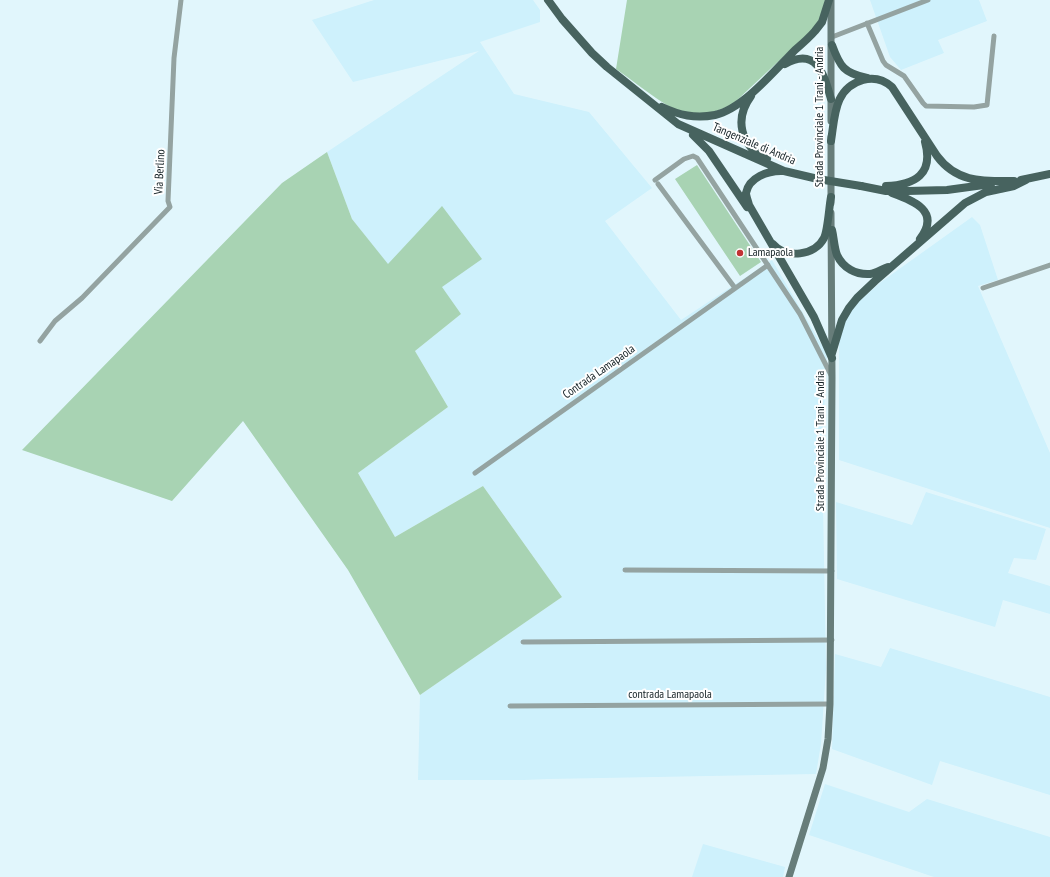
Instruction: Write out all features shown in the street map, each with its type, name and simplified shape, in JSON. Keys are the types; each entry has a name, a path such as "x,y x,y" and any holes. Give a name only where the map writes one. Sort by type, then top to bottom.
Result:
{"main road":[{"name":"Tangenziale di Andria","path":"548,0 562,19 592,53 642,96 678,124 784,171 802,176 865,186 886,191 947,190 1026,180 1050,174"},
{"path":"642,96 652,103 687,116 703,117 717,114 731,108 756,89 819,27 830,0"},
{"name":"Strada Provinciale 1 Trani - Andria","path":"789,877 823,768 828,739 830,704 832,640 832,41 830,0"},
{"path":"832,41 837,59 843,68 854,75 876,78 892,86 924,138 943,164 957,174 974,179 1014,181"},
{"path":"779,67 794,59 802,58 814,62 820,67 823,73 831,99"},
{"path":"831,141 837,107 841,96 846,88 854,83 868,78"},
{"path":"756,89 747,102 742,115 742,126 746,140 750,147 759,155 802,176"},
{"path":"684,126 701,140 710,151 758,223"},
{"path":"865,186 904,184 920,177 925,170 928,158 924,138"},
{"path":"784,171 766,173 755,178 749,185 746,194 748,205 814,317 832,355"},
{"path":"832,355 842,320 857,298 956,210 976,196 996,189 1014,186 1026,180"},
{"path":"886,191 911,200 919,204 925,210 928,220 927,226 912,249"},
{"path":"764,234 776,247 785,252 797,254 808,252 816,247 824,238 831,197"},
{"path":"832,230 838,256 842,263 856,273 870,274 896,263"}],"street":[{"name":"Via Berlino","path":"40,341 55,321 82,298 170,207 168,201 174,58 181,0"},
{"path":"832,41 867,23 928,0"},
{"path":"867,23 882,61 904,76 926,106 974,107 987,105 994,36"},
{"path":"735,288 657,182 684,159 693,156 697,158 800,314 832,378"},
{"name":"Contrada Lamapaola","path":"475,472 768,265"},
{"path":"983,288 1050,265"},
{"path":"625,570 832,572"},
{"path":"523,642 832,640"},
{"name":"contrada Lamapaola","path":"510,706 830,704"}],"shaded area":[{"path":"374,0 533,0 540,10 540,22 480,42 514,94 589,112 652,188 605,221 681,320 772,260 827,354 822,448 826,669 821,744 816,774 523,780 418,780 420,695 562,597 483,486 395,537 358,473 448,407 415,351 461,314 388,265 352,219 327,152 479,51 353,82 312,20"},
{"path":"870,0 979,0 987,21 938,40 944,53 901,70 890,57"},
{"path":"972,217 980,225 998,280 978,286 1050,453 1050,528 839,460 839,342 843,325 849,314 857,303 881,282"},
{"path":"926,492 1046,529 1036,560 1014,558 1008,573 1050,586 1050,614 1003,600 995,627 837,579 836,502 912,525"},
{"path":"890,648 1050,697 1050,795 940,761 932,785 832,749 835,654 881,667"},
{"path":"825,784 909,812 927,799 1050,837 1050,877 934,877 809,835"},
{"path":"703,844 785,867 783,877 692,877"}],"green space":[{"path":"627,0 825,0 823,14 815,27 734,103 712,112 693,115 670,107 616,69"},
{"path":"327,152 352,219 388,264 442,206 482,259 442,287 461,314 415,351 448,407 358,473 395,537 483,486 562,597 420,695 348,570 243,421 172,501 22,450 282,183"},
{"path":"697,165 761,262 740,276 675,179"}],"place":[{"name":"Lamapaola","path":"740,253"}]}
